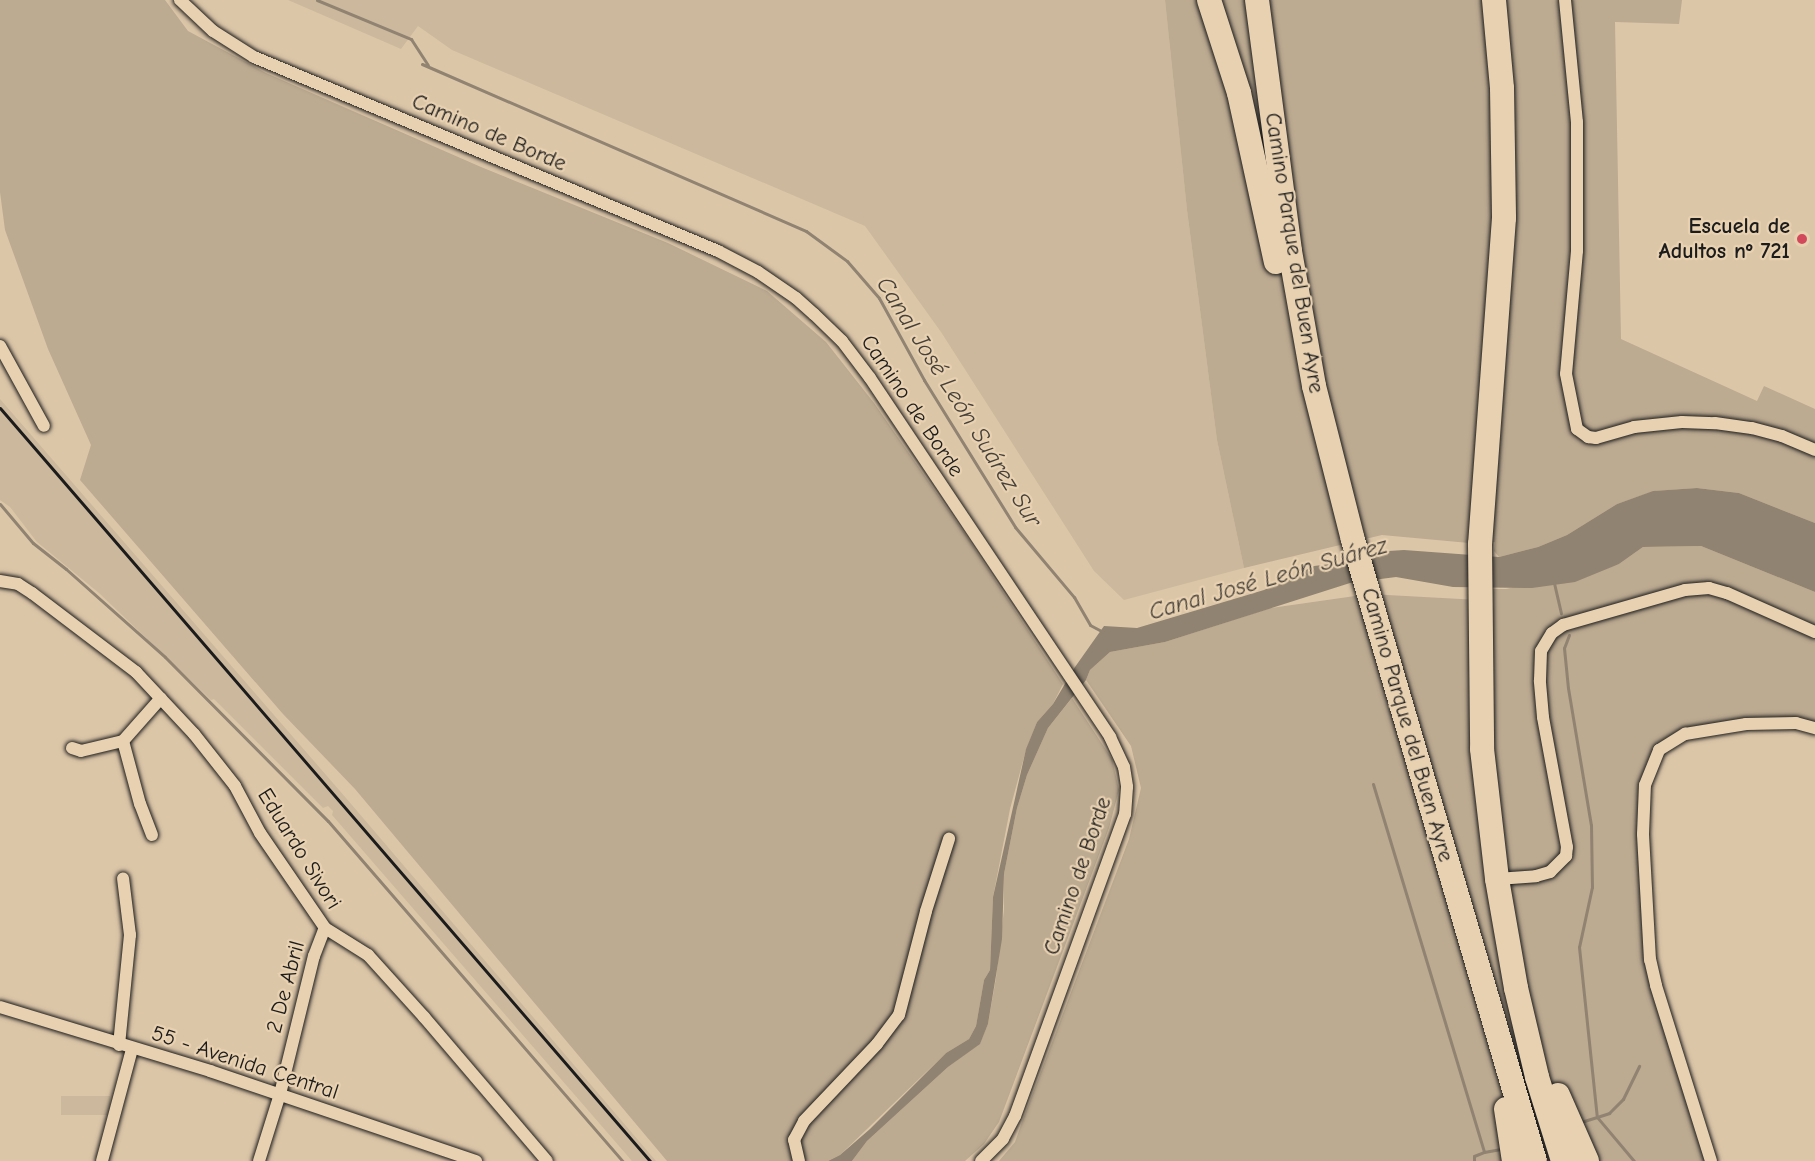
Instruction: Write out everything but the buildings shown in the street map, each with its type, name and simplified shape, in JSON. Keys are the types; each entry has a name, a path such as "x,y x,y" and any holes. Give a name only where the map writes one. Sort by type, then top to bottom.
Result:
{"highway":[{"path":"1209,0 1230,59 1250,135 1291,329 1314,386"},
{"name":"Camino Parque del Buen Ayre","path":"1257,0 1290,251 1314,386 1353,540 1535,1161"},
{"path":"1494,0 1502,88 1504,218 1480,544 1482,749 1497,879 1516,988 1537,1077 1563,1161"},
{"path":"1516,988 1573,1134 1587,1161"},
{"path":"1488,1006 1514,1161"}],"street":[{"name":"Camino de Borde","path":"180,0 213,31 254,57 718,251 758,272 796,297 842,341 870,378 1114,744 1124,767 1127,787 1125,814 1015,1116 1003,1139 981,1161"},
{"path":"1565,0 1577,122 1577,251 1566,374 1577,429 1588,437 1596,438 1634,427 1682,422 1715,423 1752,428 1782,436 1815,450"},
{"path":"0,346 44,426"},
{"name":"Eduardo Sivori","path":"0,581 18,584 32,593 75,628 122,659 161,698 194,734 235,786 260,832 325,928 368,955 547,1161"},
{"path":"1497,879 1536,876 1550,872 1566,856 1566,840 1543,717 1540,680 1541,651 1557,629 1578,620 1644,600 1685,590 1709,588 1727,593 1815,632"},
{"path":"72,748 81,751 123,741 161,698"},
{"path":"1711,1161 1650,960 1642,834 1645,785 1659,750 1685,734 1746,724 1796,723 1815,728"},
{"path":"123,741 140,804 152,835"},
{"path":"799,1161 794,1140 804,1121 877,1044 899,1015 926,910 949,839"},
{"path":"119,1045 130,935 123,878"},
{"name":"2 De Abril","path":"260,1161 280,1094 314,956 325,928"},
{"name":"55 - Avenida Central","path":"0,1007 280,1094 476,1161"},
{"path":"102,1161 132,1049"}],"shaded area":[{"path":"0,0 165,0 188,31 266,73 481,167 668,243 767,291 826,342 874,403 965,534 1063,684 1053,704 1037,722 1026,750 1010,809 993,897 990,970 984,980 976,1026 969,1039 946,1053 840,1155 828,1161 667,1161 355,789 283,714 80,480 91,445 48,349 5,230 0,192"},
{"path":"288,0 1165,0 1187,210 1217,440 1244,568 1124,600 1094,571 941,332 865,226 452,50 418,26 401,49"},
{"path":"1165,0 1682,0 1679,24 1615,22 1621,339 1757,401 1764,386 1815,409 1815,523 1739,493 1697,488 1654,491 1617,504 1567,535 1538,547 1499,557 1494,551 1495,542 1480,544 1382,535 1244,568 1217,440 1187,210"},
{"path":"0,399 346,798 656,1161 632,1161 332,815 333,811 328,806 323,808 214,699 211,700 99,593 37,542 10,507 0,500"},
{"path":"1697,488 1739,493 1815,523 1815,592 1701,546 1643,547 1619,564 1575,582 1532,588 1453,587 1396,577 1350,583 1165,642 1110,652 1090,670 1086,680 1048,728 1027,775 1017,808 1004,874 1002,939 988,1024 980,1044 948,1067 867,1141 852,1161 828,1161 840,1155 870,1129 946,1053 969,1039 976,1026 984,980 990,970 993,897 1026,749 1037,722 1053,704 1075,667 1104,626 1137,628 1264,590 1314,566 1339,563 1373,552 1404,550 1499,557 1538,547 1567,535 1617,504 1653,491"},
{"path":"1701,546 1815,592 1815,728 1796,723 1685,734 1659,750 1645,785 1650,960 1711,1161 999,1161 1015,1142 1129,839 1141,788 1131,746 1086,680 1090,670 1110,652 1165,642 1271,608 1369,594 1479,600 1493,606 1493,589 1506,589 1619,564 1643,547"},
{"path":"1072,698 1112,759 1119,790 1109,828 999,1122 984,1144 965,1161 852,1161 867,1141 948,1067 980,1043 988,1024 996,978 1004,910 1004,874 1017,808 1027,775 1048,728"},
{"path":"61,1096 110,1096 110,1115 61,1115"}],"waterway":[{"path":"317,0 411,39 428,65"},
{"name":"Canal José León Suárez Sur","path":"422,64 806,231 847,261 879,298 924,380 1015,527 1074,597 1090,625 1103,632"},
{"path":"0,504 33,543 66,569 165,657 328,821 623,1161"},
{"path":"1554,583 1561,613"},
{"path":"1569,635 1564,648 1568,688 1591,825 1592,887 1579,947 1597,1117 1581,1122"},
{"path":"1373,784 1484,1152"},
{"path":"1634,1161 1597,1117 1609,1113 1623,1099 1639,1066"},
{"path":"1474,1161 1474,1156 1501,1149"}],"railway":[{"path":"0,408 650,1161"}],"place":[{"name":"Escuela de Adultos nº 721","path":"1802,239"}],"water label":[{"name":"Canal José León Suárez","path":"1268,579"}]}
